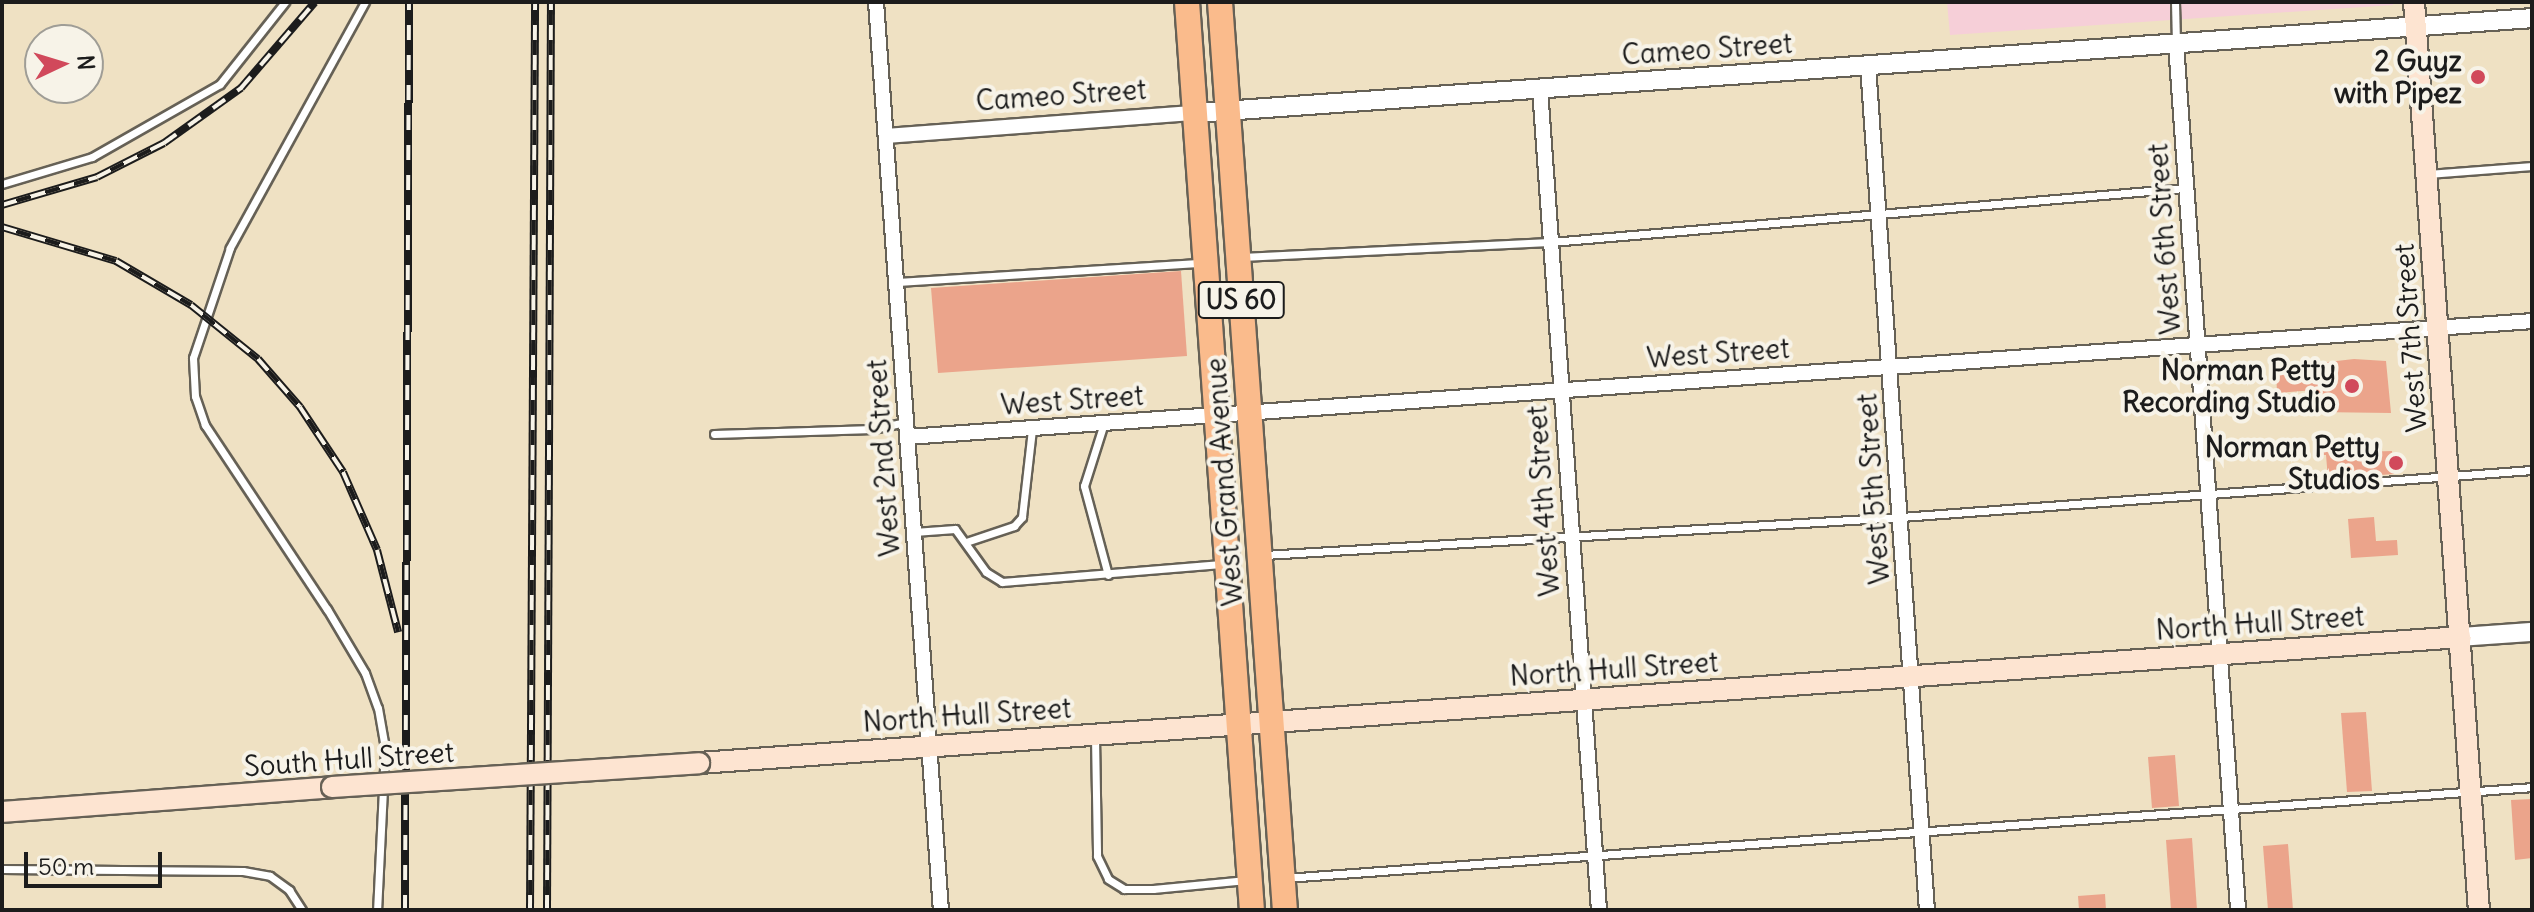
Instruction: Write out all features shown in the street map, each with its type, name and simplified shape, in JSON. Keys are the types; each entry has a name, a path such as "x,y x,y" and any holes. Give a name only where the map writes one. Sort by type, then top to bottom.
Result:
{"highway":[{"name":"West Grand Avenue","path":"1187,2 1252,910"},
{"name":"West Grand Avenue","path":"1220,2 1285,910"}],"main road":[{"name":"West 7th Street","path":"2414,2 2479,910"},
{"name":"North Hull Street","path":"699,763 2460,637"},
{"name":"South Hull Street","path":"2,812 699,763"}],"street":[{"name":"West 2nd Street","path":"876,2 941,910"},
{"name":"Cameo Street","path":"886,136 2532,18"},
{"name":"West 6th Street","path":"2176,44 2238,910"},
{"name":"West 5th Street","path":"1868,65 1927,910"},
{"name":"West 4th Street","path":"1540,89 1599,910"},
{"name":"West Street","path":"907,430 1032,429 2532,321"},
{"name":"North Hull Street","path":"2460,637 2532,632"}],"lane":[{"path":"2,184 92,157 220,84 285,2"},
{"path":"365,2 230,248 193,358 195,396 205,425 327,609 365,673 378,708 385,748 377,910"},
{"path":"2175,2 2176,44"},
{"path":"2426,174 2532,166"},
{"path":"1238,257 1551,242 1879,210 2187,187"},
{"path":"897,282 1206,263"},
{"path":"1104,423 1084,486 1108,575"},
{"path":"966,542 1014,526 1022,517 1032,429"},
{"path":"714,434 907,430"},
{"path":"1258,556 1901,517 2532,470"},
{"path":"914,532 955,529 986,572 1002,582 1228,563"},
{"path":"1095,734 1097,856 1108,879 1124,889 1153,889 1249,879"},
{"path":"1283,878 2231,812 2532,787"},
{"path":"2,869 243,871 270,876 289,890 302,910"}],"shaded area":[{"path":"1947,2 2393,2 2393,5 1950,35"}],"building":[{"path":"1181,271 1187,356 938,373 931,288"},
{"name":"Norman Petty Recording Studio","path":"2354,359 2386,361 2391,413 2317,412 2315,390 2277,393 2276,368"},
{"name":"Norman Petty Recording Studio","path":"2359,439 2360,452 2392,451 2394,474 2328,479 2326,455 2315,455 2314,441"},
{"path":"2374,517 2376,541 2397,540 2398,555 2351,558 2348,519"},
{"path":"2366,712 2372,791 2347,792 2341,713"},
{"path":"2175,755 2179,806 2152,808 2148,757"},
{"path":"2532,799 2532,858 2515,860 2511,800"},
{"path":"2192,838 2197,910 2171,910 2166,840"},
{"path":"2288,844 2293,910 2268,910 2263,846"},
{"path":"2105,894 2106,910 2079,910 2078,896"}],"railway":[{"path":"2,205 97,177 164,143 241,88 315,2"},
{"path":"405,910 409,2"},
{"path":"530,910 535,2"},
{"path":"547,910 551,2"},
{"path":"2,227 116,261 191,305 258,359 300,407 343,472 377,550 398,632"}],"place":[{"name":"2 Guyz with Pipez","path":"2478,77"},
{"name":"Norman Petty Recording Studio","path":"2352,386"},
{"name":"Norman Petty Studios","path":"2396,463"}]}
